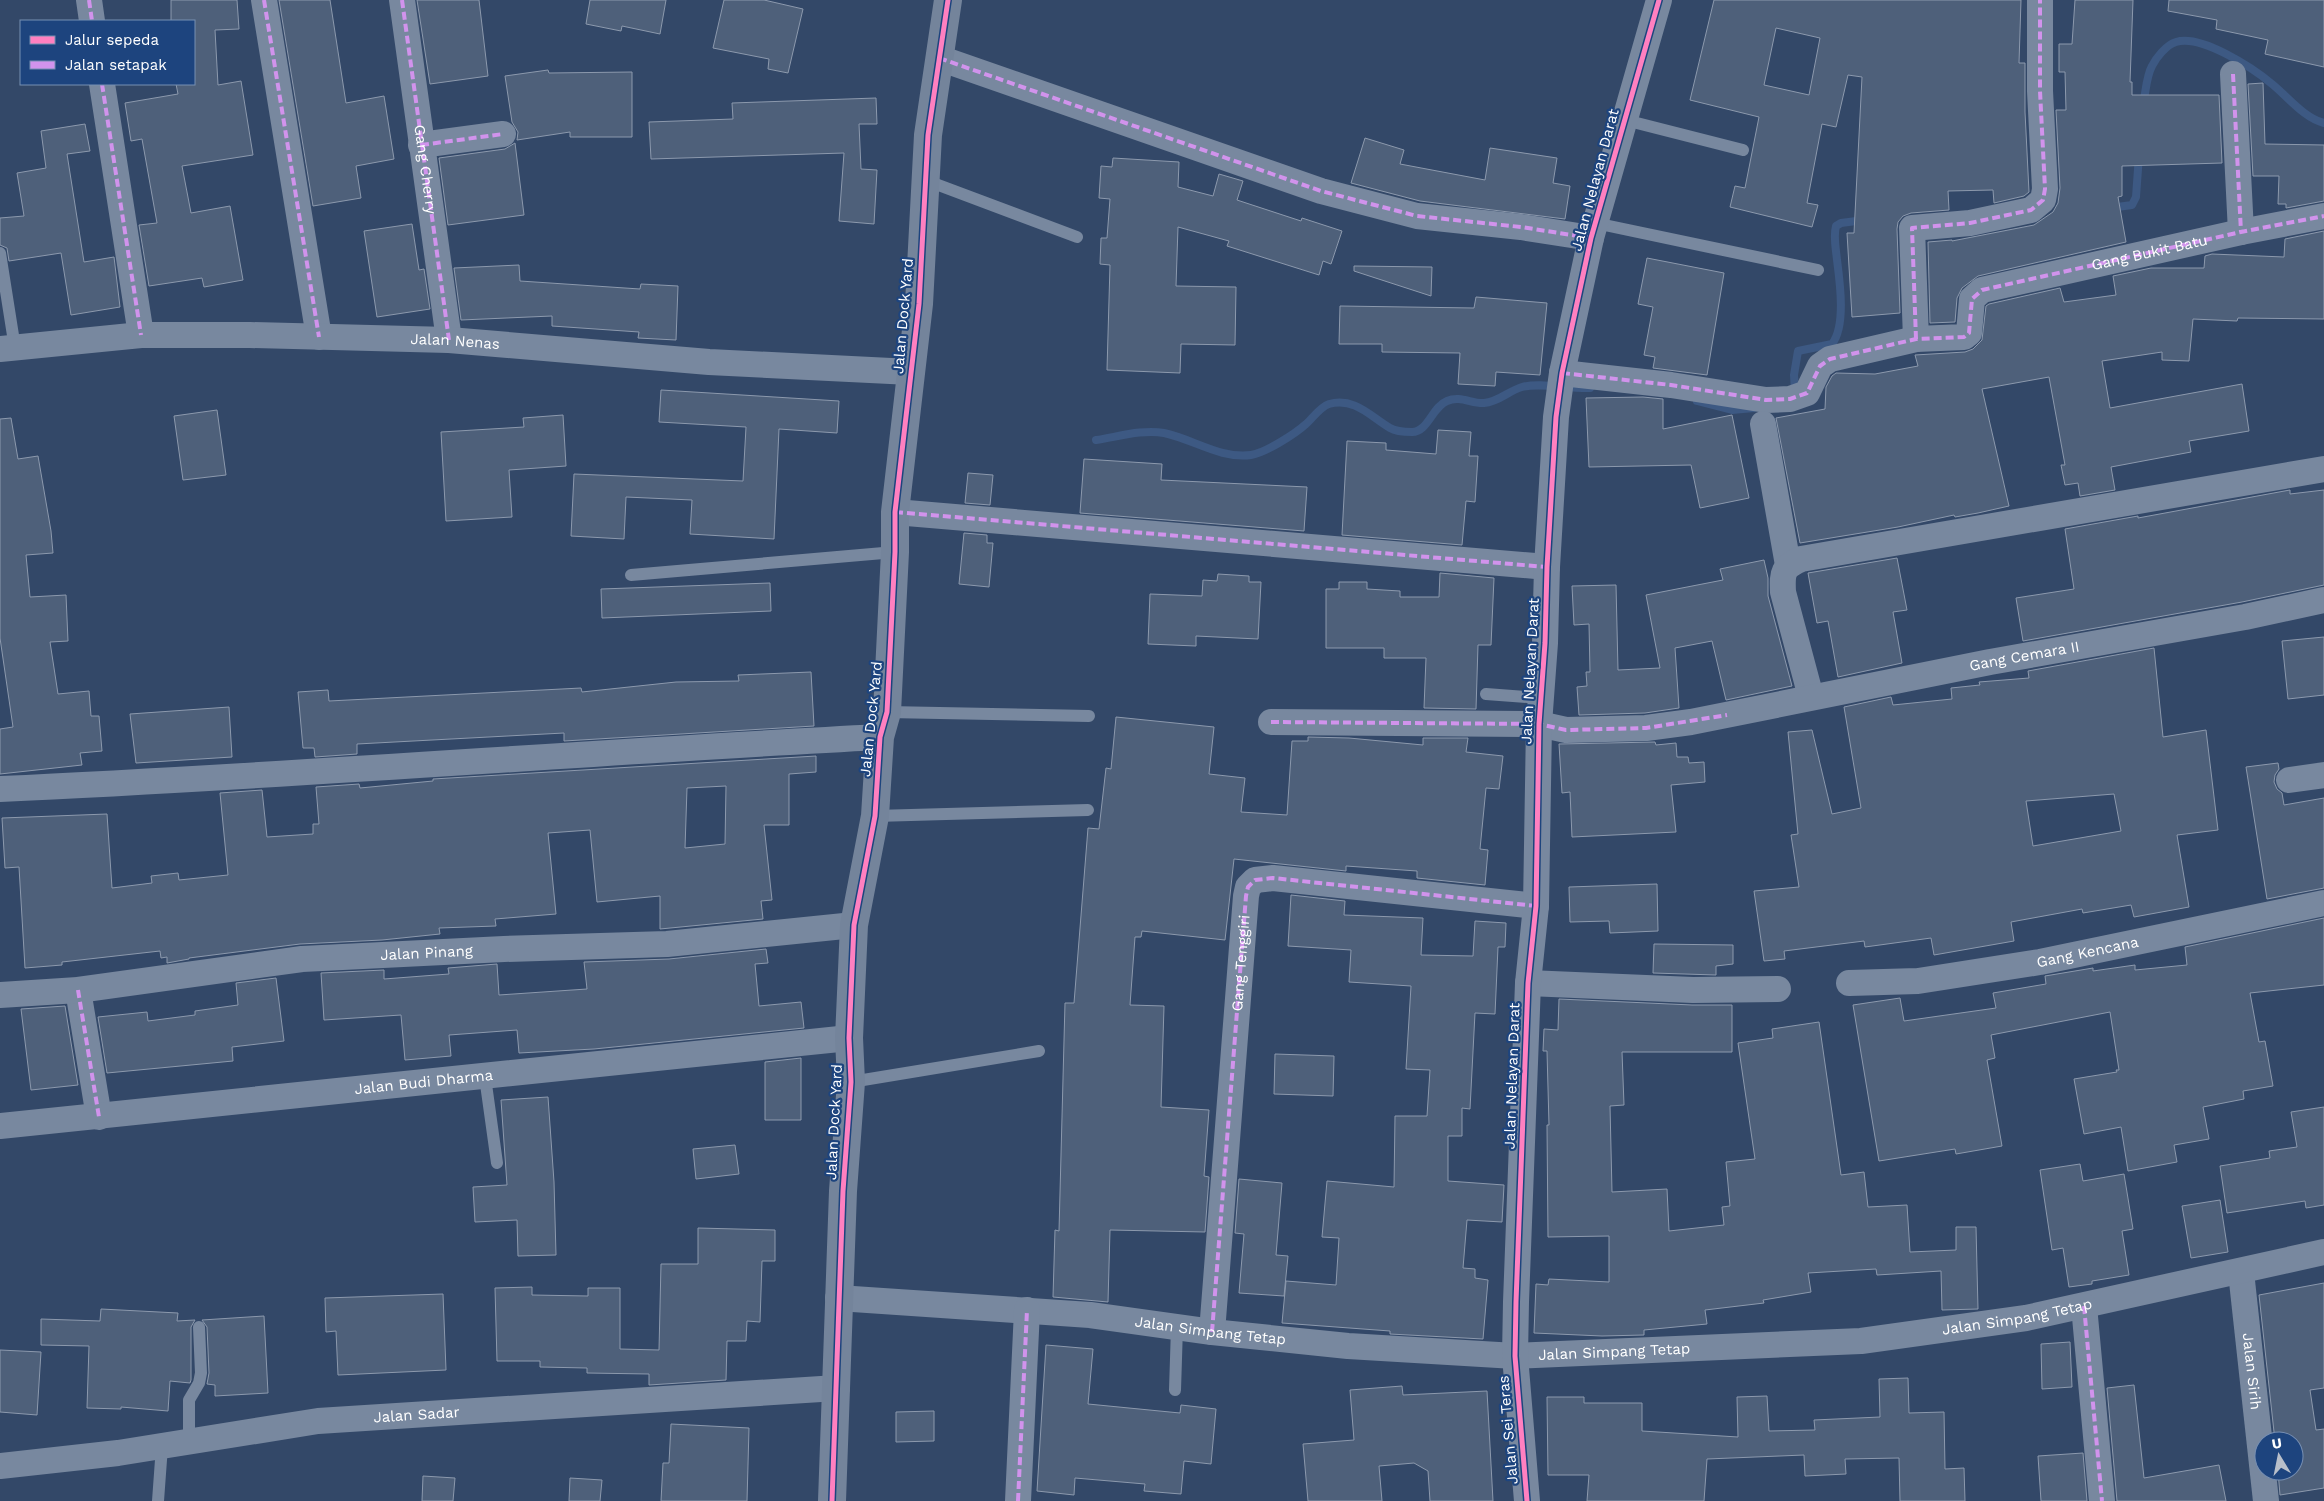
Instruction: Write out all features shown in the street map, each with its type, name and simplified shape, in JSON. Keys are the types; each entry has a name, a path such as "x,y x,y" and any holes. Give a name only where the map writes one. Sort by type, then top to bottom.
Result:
{"street":[{"path":"89,0 92,20"},
{"path":"264,0 319,337"},
{"name":"Gang Cherry","path":"402,0 449,340"},
{"name":"Jalan Nelayan Darat","path":"1515,1356 1528,983 1536,906 1539,724 1546,643 1547,567 1556,417 1562,376 1593,231 1659,0"},
{"path":"1562,376 1662,384 1766,400 1796,398 1807,392 1824,361 1916,339 1912,238 1915,227 1970,223 2030,210 2043,200 2046,189 2040,91 2040,0"},
{"name":"Jalan Dock Yard","path":"832,1501 837,1388 838,1298 851,1082 849,1038 854,925 875,816 884,725 895,552 895,512 919,304 928,136 945,1"},
{"path":"939,58 1322,192 1365,204 1417,216 1521,227 1593,231"},
{"path":"2233,74 2241,232"},
{"path":"102,85 141,335"},
{"path":"421,145 503,134"},
{"name":"Gang Bukit Batu","path":"1916,339 1964,337 1969,333 1972,299 1976,293 1982,290 2241,232 2324,216"},
{"name":"Jalan Nenas","path":"8,348 141,335 250,335 449,340 709,362 911,372"},
{"path":"1763,424 1788,565"},
{"path":"1811,697 1783,592 1782,576 1788,565 1801,559 2324,469"},
{"path":"895,512 1547,567"},
{"name":"Gang Cemara II","path":"1271,722 1539,724 1566,730 1646,728 1727,715 1811,697 2324,600"},
{"path":"0,789 152,782 658,749 884,725"},
{"path":"2289,780 2324,775"},
{"name":"Gang Tenggiri","path":"1212,1332 1248,887 1255,880 1273,878 1536,906"},
{"name":"Gang Kencana","path":"1849,984 1918,981 2040,962 2324,902"},
{"name":"Jalan Pinang","path":"0,995 78,990 302,959 504,949 667,944 854,925"},
{"path":"1528,983 1693,990 1778,990"},
{"path":"78,990 98,1117"},
{"name":"Jalan Budi Dharma","path":"0,1126 849,1038"},
{"name":"Jalan Simpang Tetap","path":"838,1298 1090,1315 1212,1332 1348,1346 1515,1356 1861,1340 2026,1318 2241,1272 2324,1252"},
{"name":"Jalan Sirih","path":"2241,1272 2266,1501"},
{"path":"2084,1306 2102,1501"},
{"path":"1018,1501 1027,1310"},
{"name":"Jalan Sei Teras","path":"1515,1356 1527,1501"},
{"name":"Jalan Sadar","path":"0,1466 118,1453 318,1421 837,1388"}],"lane":[{"path":"1625,120 1743,150"},
{"path":"925,180 1077,237"},
{"path":"1593,231 1818,270"},
{"path":"0,253 8,348"},
{"path":"631,575 895,552"},
{"path":"1486,694 1541,698"},
{"path":"884,725 1089,716"},
{"path":"875,816 1088,810"},
{"path":"851,1082 1039,1051"},
{"path":"484,1077 497,1163"},
{"path":"189,1441 189,1400 199,1383 201,1373 199,1327"},
{"path":"1174,1390 1177,1327"},
{"path":"158,1501 162,1446"}],"building":[{"path":"171,0 237,0 239,29 215,30 218,85 241,81 253,155 182,166 191,213 230,206 243,280 204,287 202,278 149,286 139,225 157,223 142,139 131,141 125,103 178,94 176,85 195,85 195,20 171,20"},
{"path":"279,0 330,0 346,103 384,96 394,159 356,166 361,198 313,206"},
{"path":"417,0 479,0 488,76 430,84"},
{"path":"590,0 666,0 660,34 622,26 621,31 586,24"},
{"path":"724,0 764,0 803,9 788,73 768,69 769,59 713,48"},
{"path":"1714,0 2021,0 2019,63 2025,63 2025,112 2029,192 2024,196 1994,203 1993,190 1948,191 1949,210 1911,213 1903,216 1898,222 1897,229 1900,313 1852,317 1847,233 1854,233 1862,77 1848,75 1836,127 1822,124 1807,203 1818,205 1812,227 1730,207 1735,186 1745,188 1759,117 1690,100","holes":["1776,28 1820,38 1809,95 1764,85"]},
{"path":"2075,0 2133,0 2130,82 2132,82 2132,95 2219,95 2222,163 2122,166 2122,196 2118,197 2126,242 1978,276 1962,288 1957,298 1955,322 1930,323 1928,242 1952,241 2034,225 2053,212 2058,203 2060,188 2056,110 2066,110 2065,72 2059,72 2059,44 2072,44"},
{"path":"2169,0 2324,0 2324,67 2265,54 2268,40 2216,29 2217,20 2168,11"},
{"path":"548,70 549,73 632,72 632,137 570,137 570,132 517,140 518,132 512,122 505,76"},
{"path":"2263,83 2265,144 2324,145 2324,201 2286,208 2286,204 2278,204 2279,176 2253,176 2248,84"},
{"path":"876,98 877,124 859,124 861,169 877,170 874,224 839,221 844,153 651,159 649,122 733,119 732,103"},
{"path":"85,124 90,151 67,154 84,262 114,257 120,307 71,315 61,253 9,261 7,248 0,245 0,218 24,216 17,173 46,168 41,131"},
{"path":"1365,138 1404,150 1400,164 1485,180 1490,148 1557,158 1553,183 1570,186 1565,219 1420,201 1351,183"},
{"path":"515,143 524,215 448,225 439,158 505,149"},
{"path":"1113,158 1179,162 1178,187 1213,196 1219,174 1243,181 1237,200 1301,221 1302,218 1342,231 1331,264 1323,261 1319,275 1227,246 1229,241 1178,227 1176,286 1236,287 1235,345 1181,344 1180,373 1107,370 1110,265 1100,264 1101,238 1107,238 1110,199 1099,198 1101,166 1112,167"},
{"path":"412,224 419,270 424,269 430,309 377,317 364,231"},
{"path":"2324,231 2324,319 2238,318 2237,321 2193,319 2189,361 2162,360 2162,352 2102,361 2110,408 2242,384 2249,431 2189,441 2191,452 2111,467 2115,490 2080,496 2078,483 2065,485 2061,465 2065,465 2049,377 1982,389 2009,506 1800,543 1776,418 1825,409 1826,387 1832,376 1836,373 1875,374 1918,366 1915,355 1965,352 1973,349 1982,340 1986,306 1989,304 2060,288 2064,302 2116,295 2113,276 2151,268 2204,268 2205,256 2212,254 2284,257 2285,239"},
{"path":"1647,258 1724,273 1707,375 1653,368 1655,357 1644,355 1653,307 1638,304"},
{"path":"519,265 520,281 640,289 641,284 678,286 676,340 638,338 639,332 552,326 552,316 461,320 454,268"},
{"path":"1354,266 1432,267 1431,296 1354,271"},
{"path":"1476,297 1547,303 1540,375 1496,372 1495,386 1458,384 1460,353 1382,352 1382,344 1339,344 1340,306 1474,308"},
{"path":"661,390 839,401 837,433 779,429 774,539 690,534 692,500 626,497 624,539 571,536 574,474 743,481 746,427 659,422"},
{"path":"1643,397 1663,399 1663,429 1732,415 1749,498 1700,508 1691,465 1589,467 1586,398"},
{"path":"217,410 226,475 183,480 174,416"},
{"path":"563,415 566,466 509,470 512,517 446,521 441,432 524,427 523,418"},
{"path":"11,418 18,459 38,456 51,531 53,553 26,555 30,597 66,595 68,641 50,642 58,694 89,691 91,716 99,716 102,751 80,753 82,765 0,774 0,729 13,727 0,638 0,419"},
{"path":"1438,430 1471,432 1469,456 1478,456 1475,502 1466,501 1462,545 1342,535 1347,441 1386,443 1386,450 1436,454"},
{"path":"1084,459 1162,464 1161,480 1307,487 1304,531 1080,513"},
{"path":"968,473 993,475 990,505 965,503"},
{"path":"2290,490 2290,494 2324,490 2324,585 2242,602 2023,641 2016,598 2074,589 2065,529 2138,516 2138,518"},
{"path":"964,533 987,535 987,543 993,543 989,587 959,584"},
{"path":"1897,558 1907,610 1893,612 1902,663 1838,677 1828,621 1817,623 1808,573"},
{"path":"1764,560 1768,578 1768,596 1792,686 1726,700 1712,641 1675,648 1679,708 1645,713 1579,715 1577,687 1587,686 1586,672 1590,672 1589,624 1574,625 1572,586 1616,585 1618,670 1660,668 1646,595 1723,580 1720,569"},
{"path":"1440,573 1494,578 1491,645 1478,645 1476,709 1424,708 1426,658 1384,658 1384,648 1326,648 1326,589 1339,589 1339,582 1367,582 1367,589 1400,591 1400,597 1439,597"},
{"path":"1218,574 1249,576 1249,582 1261,582 1258,639 1196,636 1196,646 1148,644 1150,594 1202,596 1203,580 1217,581"},
{"path":"770,583 771,611 602,618 601,589"},
{"path":"2324,637 2324,695 2288,699 2282,641"},
{"path":"2154,648 2163,737 2206,730 2218,830 2177,835 2189,907 2134,917 2131,905 2083,913 2082,909 2011,922 2014,941 1934,955 1931,938 1865,947 1864,941 1784,951 1785,959 1764,961 1754,891 1799,887 1791,835 1798,834 1788,732 1812,730 1832,814 1861,808 1844,707 1891,697 1893,705 1952,699 1951,688 1980,685 1979,682 2029,678 2028,671","holes":["2114,794 2121,831 2033,846 2026,801"]},
{"path":"811,672 814,726 564,741 564,733 357,744 357,754 315,757 314,748 303,748 298,692 328,690 329,701 581,688 582,692 676,682 739,681 738,675"},
{"path":"229,707 232,757 136,763 130,714"},
{"path":"1116,717 1214,727 1209,774 1245,778 1241,812 1287,815 1292,741 1308,741 1308,737 1349,738 1423,745 1423,738 1468,738 1466,752 1503,756 1499,789 1486,788 1480,849 1488,850 1485,885 1417,878 1417,871 1346,866 1346,871 1234,859 1225,940 1142,931 1141,937 1135,937 1130,1005 1164,1006 1161,1107 1209,1110 1204,1176 1209,1177 1205,1232 1110,1230 1108,1302 1053,1297 1055,1230 1059,1231 1065,1003 1074,1003 1088,828 1099,829 1106,768 1111,769"},
{"path":"1655,742 1656,745 1676,743 1677,757 1688,757 1689,763 1704,762 1705,782 1671,785 1676,832 1572,837 1570,792 1562,793 1559,744"},
{"path":"816,756 816,772 789,774 789,825 764,825 772,900 761,901 763,919 660,929 660,896 597,902 590,830 548,833 556,914 495,919 496,926 439,928 440,934 382,940 300,944 189,958 167,963 167,957 161,958 160,951 62,962 62,965 25,968 19,867 5,868 2,818 107,814 112,888 152,883 151,876 178,873 179,880 228,875 220,793 262,790 267,837 313,834 313,824 319,824 316,787 359,784 360,788 433,781 433,779","holes":["726,786 725,844 685,848 687,788"]},
{"path":"2278,763 2279,769 2275,775 2274,782 2277,789 2282,793 2284,805 2324,798 2324,888 2267,899 2246,767"},
{"path":"1657,884 1658,931 1610,933 1609,921 1570,922 1569,887"},
{"path":"1291,895 1345,901 1344,915 1423,918 1421,955 1473,956 1475,921 1506,923 1505,947 1498,947 1495,1014 1475,1013 1470,1109 1462,1108 1462,1136 1448,1136 1448,1181 1504,1185 1502,1222 1467,1220 1463,1268 1475,1269 1475,1278 1488,1280 1483,1339 1390,1334 1390,1331 1282,1323 1286,1281 1336,1285 1339,1238 1322,1237 1327,1181 1394,1187 1395,1116 1427,1116 1430,1070 1406,1069 1411,986 1349,982 1351,950 1288,946"},
{"path":"2324,918 2324,985 2250,993 2259,1042 2265,1041 2273,1086 2243,1091 2244,1099 2203,1107 2209,1139 2174,1145 2177,1162 2128,1171 2121,1127 2084,1134 2074,1079 2117,1072 2116,1070 2119,1070 2110,1012 1991,1035 1995,1058 1987,1060 2002,1146 1956,1154 1955,1149 1879,1161 1853,1005 1900,998 1904,1021 1996,1008 1993,993 2046,984 2045,976 2093,968 2093,971 2135,965 2135,970 2187,965 2185,947"},
{"path":"1654,944 1733,945 1733,964 1716,966 1716,975 1653,973"},
{"path":"766,949 768,963 755,964 759,1006 801,1002 804,1028 594,1049 519,1053 517,1030 449,1035 451,1056 405,1060 401,1015 324,1020 321,973 384,970 384,979 449,974 448,968 497,964 499,995 587,989 584,962 669,959"},
{"path":"276,978 284,1041 232,1047 233,1061 107,1073 98,1017 147,1012 148,1021 195,1015 195,1011 238,1005 236,983"},
{"path":"1559,999 1732,1005 1732,1052 1622,1052 1624,1105 1610,1106 1612,1192 1667,1189 1669,1231 1724,1225 1722,1207 1730,1206 1726,1162 1755,1159 1738,1043 1773,1038 1772,1029 1819,1022 1841,1175 1864,1172 1868,1207 1907,1205 1910,1252 1956,1250 1956,1227 1976,1227 1978,1309 1942,1310 1941,1271 1877,1275 1876,1269 1808,1273 1811,1292 1763,1300 1764,1303 1705,1310 1707,1324 1644,1330 1644,1335 1602,1336 1534,1333 1536,1284 1548,1285 1549,1279 1609,1282 1609,1236 1548,1237 1547,1125 1549,1125 1547,1051 1543,1051 1544,1029 1558,1030"},
{"path":"65,1006 78,1085 31,1090 21,1009"},
{"path":"1275,1054 1334,1056 1333,1096 1274,1094"},
{"path":"801,1058 801,1120 765,1120 765,1062"},
{"path":"548,1097 554,1182 556,1255 518,1256 517,1220 475,1222 473,1187 507,1185 501,1100"},
{"path":"2324,1107 2324,1205 2306,1208 2305,1201 2227,1213 2220,1166 2270,1158 2269,1151 2297,1147 2291,1112"},
{"path":"735,1145 739,1174 696,1179 693,1149"},
{"path":"2080,1164 2083,1181 2124,1174 2133,1229 2122,1231 2129,1275 2092,1281 2092,1284 2069,1287 2063,1248 2052,1250 2040,1170"},
{"path":"1239,1179 1282,1183 1276,1255 1288,1256 1284,1296 1239,1293 1244,1234 1235,1233"},
{"path":"2220,1200 2228,1252 2191,1258 2182,1206"},
{"path":"698,1228 775,1230 775,1261 762,1261 760,1322 747,1321 746,1341 727,1341 726,1380 649,1385 649,1374 587,1373 587,1368 540,1367 540,1361 497,1361 495,1288 532,1287 532,1295 588,1296 588,1288 620,1288 620,1349 659,1350 661,1264 698,1264"},
{"path":"2324,1283 2324,1388 2310,1390 2316,1430 2324,1429 2324,1488 2280,1495 2279,1481 2304,1481 2304,1431 2274,1431 2259,1295"},
{"path":"443,1294 446,1370 338,1375 336,1331 326,1332 325,1298"},
{"path":"101,1309 178,1313 177,1321 195,1320 191,1327 191,1380 190,1383 170,1381 168,1411 121,1407 121,1409 87,1408 89,1346 41,1345 41,1319 100,1321"},
{"path":"264,1316 268,1393 215,1396 215,1385 207,1384 209,1373 207,1327 202,1320"},
{"path":"2070,1342 2072,1387 2042,1389 2041,1344"},
{"path":"1046,1345 1093,1349 1088,1404 1180,1413 1181,1405 1216,1409 1211,1464 1184,1461 1181,1494 1144,1491 1145,1484 1075,1478 1074,1495 1037,1491"},
{"path":"0,1350 41,1352 37,1415 0,1412"},
{"path":"1908,1378 1909,1413 1944,1412 1945,1469 1964,1468 1965,1501 1900,1501 1899,1458 1845,1459 1846,1474 1805,1476 1804,1455 1707,1459 1704,1501 1587,1501 1589,1475 1548,1475 1547,1397 1584,1397 1584,1403 1642,1403 1642,1431 1738,1437 1737,1397 1767,1396 1769,1431 1815,1430 1814,1420 1880,1417 1879,1379"},
{"path":"2134,1385 2144,1478 2219,1465 2226,1501 2117,1501 2107,1388"},
{"path":"1402,1386 1403,1395 1487,1391 1493,1501 1430,1501 1428,1471 1414,1463 1379,1466 1382,1501 1308,1501 1303,1444 1354,1440 1350,1390"},
{"path":"934,1411 934,1441 896,1442 896,1412"},
{"path":"671,1424 749,1428 747,1501 661,1501 663,1463 669,1463"},
{"path":"2083,1453 2087,1501 2041,1501 2038,1456"},
{"path":"423,1476 455,1478 453,1501 422,1501"},
{"path":"570,1478 602,1480 600,1501 569,1501"}],"waterway":[{"path":"2143,104 2148,75 2156,59 2172,44 2187,41 2212,48 2240,62 2272,84 2303,112 2324,123"},
{"path":"2110,208 2132,205 2136,197 2139,155"},
{"path":"1795,392 1794,375 1798,351 1832,344 1839,327 1841,304 1835,243 1836,226 1841,223 1864,220"},
{"path":"1096,440 1156,432 1175,436 1228,454 1251,455 1264,451 1295,433 1329,404 1347,403 1362,409 1392,429 1412,432 1422,428 1437,408 1452,399 1484,403 1499,399 1517,389 1529,386 1546,385 1590,388"},
{"path":"1697,401 1732,410 1754,408"}],"marked path":[{"path":"89,0 92,20"},
{"path":"264,0 319,337"},
{"path":"402,0 449,340"},
{"path":"1916,339 1912,228 1970,223 2031,210 2043,200 2045,189 2040,91 2040,0"},
{"path":"939,58 1321,191 1417,216 1521,227 1591,238"},
{"path":"2233,74 2241,232"},
{"path":"102,85 141,335"},
{"path":"421,145 503,134"},
{"path":"1562,373 1671,385 1766,400 1790,399 1807,393 1820,366 1830,359 1916,339 1964,337 1969,333 1972,299 1982,290 2241,232 2324,216"},
{"path":"895,512 1547,567"},
{"path":"1271,722 1539,724 1566,730 1646,728 1727,715"},
{"path":"1212,1332 1248,887 1255,880 1273,878 1536,906"},
{"path":"78,990 99,1117"},
{"path":"2084,1306 2102,1501"},
{"path":"1018,1501 1027,1310"}],"cycle path":[{"path":"832,1501 843,1191 851,1082 849,1038 854,925 875,816 880,737 887,712 895,552 895,512 919,304 928,135 948,0"},
{"path":"1527,1501 1515,1356 1516,1302 1528,983 1536,906 1539,724 1545,643 1547,567 1556,417 1562,373 1591,238 1659,0"}]}
